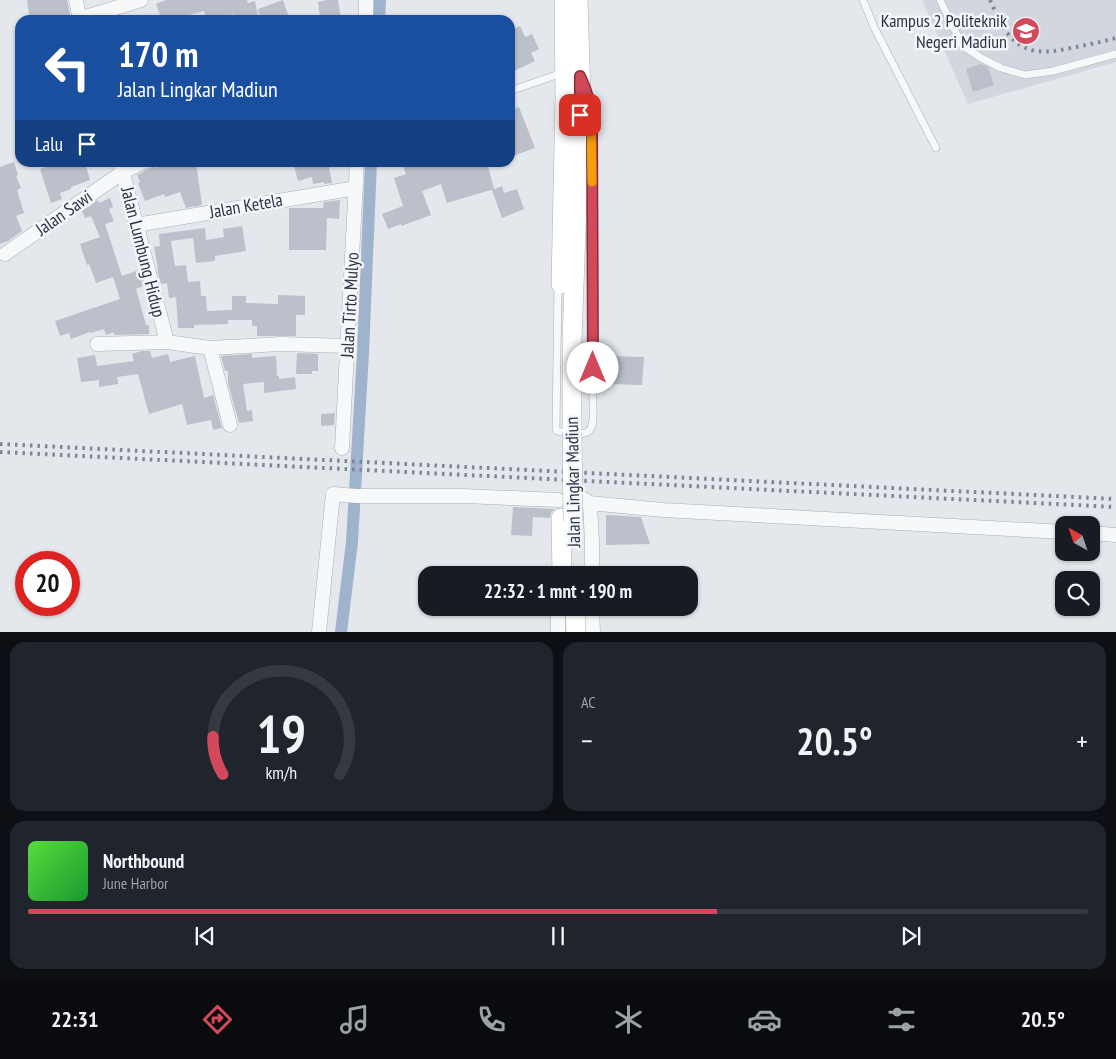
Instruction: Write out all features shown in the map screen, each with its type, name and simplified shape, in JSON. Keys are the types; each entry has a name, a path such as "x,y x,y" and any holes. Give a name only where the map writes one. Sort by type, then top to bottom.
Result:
{"main road":[{"name":"Jalan Lingkar Madiun","path":"564,0 573,97 572,478 574,566"},
{"name":"Jalan Lingkar Madiun","path":"570,75 578,0"},
{"name":"Jalan Lingkar Madiun","path":"562,566 561,278 573,97"},
{"path":"563,616 564,632"},
{"path":"575,616 576,632"}],"street":[{"path":"76,0 79,15"},
{"path":"93,15 141,0"},
{"path":"366,0 366,15"},
{"name":"Jalan Lumbung Hidup","path":"121,167 167,342"},
{"name":"Jalan Sawi","path":"5,254 121,167"},
{"name":"Jalan Tirto Mulyo","path":"342,448 357,167"},
{"name":"Jalan Ketela","path":"136,225 356,188"},
{"path":"97,344 167,342 210,348 281,344 347,346"},
{"path":"210,348 230,425"},
{"path":"319,632 333,494 586,500 588,503 663,510 1055,532"},
{"path":"558,500 556,503 558,566"},
{"path":"588,503 590,505 592,566"},
{"path":"1100,533 1116,534"},
{"path":"558,616 558,632"},
{"path":"592,616 592,632"}],"lane":[{"path":"862,0 936,148"},
{"path":"940,0 962,45 981,58 1001,68 1025,75 1053,71 1116,54"},
{"path":"570,75 587,90 590,102 593,408 592,426 589,431 583,434 557,431 556,424 558,96 570,75"},
{"path":"515,89 570,75"}],"shaded area":[{"name":"Kampus 2 Politeknik Negeri Madiun","path":"922,0 1116,0 1116,62 968,104"}],"building":[{"path":"27,0 67,0 70,15 29,15"},
{"path":"166,0 247,0 248,3 255,1 258,15 205,15 204,11 189,15 160,15 156,4"},
{"path":"283,0 288,15 260,15 258,9"},
{"path":"338,0 340,15 320,15 318,2"},
{"path":"520,26 525,37 532,34 539,49 531,53 535,61 515,71 515,28"},
{"path":"981,64 988,67 994,85 973,92 966,69"},
{"path":"519,107 535,148 515,155 515,108"},
{"path":"14,162 18,175 16,176 21,188 17,190 24,213 16,216 22,231 0,244 0,167"},
{"path":"46,167 86,167 90,180 60,193 62,199 51,203 40,169"},
{"path":"153,167 197,167 202,205 186,208 180,192 165,197 164,194 145,201 137,175"},
{"path":"294,167 329,167 332,183 313,184 312,177 298,181"},
{"path":"404,167 488,167 494,189 447,203 441,184 422,191 431,215 388,229 382,214 403,206 394,178 406,174"},
{"path":"502,186 504,193 517,189 524,209 502,218 492,190"},
{"path":"110,198 113,207 109,209 114,221 105,224 122,276 139,270 143,286 136,289 146,325 149,325 149,334 114,335 114,332 106,335 104,329 71,339 69,333 60,336 55,321 120,299 113,277 96,283 80,244 100,237 91,216 85,218 82,211 98,200 99,203"},
{"path":"340,200 339,219 327,218 326,250 289,250 289,208 323,208 324,202"},
{"path":"242,226 246,251 215,256 215,261 196,263 193,238 171,241 175,266 186,265 188,282 200,281 201,296 206,296 207,311 232,310 232,296 246,296 246,303 278,304 278,295 305,296 305,315 296,315 296,336 257,336 257,326 252,326 252,320 228,320 228,324 194,325 194,328 178,328 176,297 169,298 167,283 161,284 157,269 154,247 160,246 159,234 205,228 206,240 224,237 223,229"},
{"path":"150,351 152,358 168,354 170,362 195,356 204,398 213,395 222,428 213,430 211,420 187,425 182,404 149,414 138,374 117,377 118,384 99,387 99,380 81,382 77,358 95,355 97,366 134,361 132,354"},
{"path":"297,353 318,354 318,371 312,371 312,374 296,374"},
{"path":"252,354 252,358 276,356 277,376 279,376 279,379 295,377 296,389 264,393 264,382 243,384 247,411 252,410 253,421 239,423 228,383 228,371 225,371 221,356"},
{"path":"611,356 644,357 642,385 609,384"},
{"path":"335,413 334,425 321,426 321,414"},
{"path":"513,507 554,509 550,518 533,517 532,536 511,535"},
{"path":"606,515 641,517 650,544 606,545"}],"waterway":[{"path":"379,15 380,0"},
{"path":"341,632 352,542 363,353 371,167"}],"railway":[{"path":"990,0 1005,30 1015,41 1029,49 1045,52 1053,51 1116,38"},
{"path":"0,444 1116,499"},
{"path":"0,452 1116,507"}],"slow traffic":[{"path":"591,116 592,182"}],"place":[{"name":"Kampus 2 Politeknik Negeri Madiun","path":"1026,31"}],"route":[{"path":"580,115 580,76 587,90 590,102 592,124 593,368"}]}
